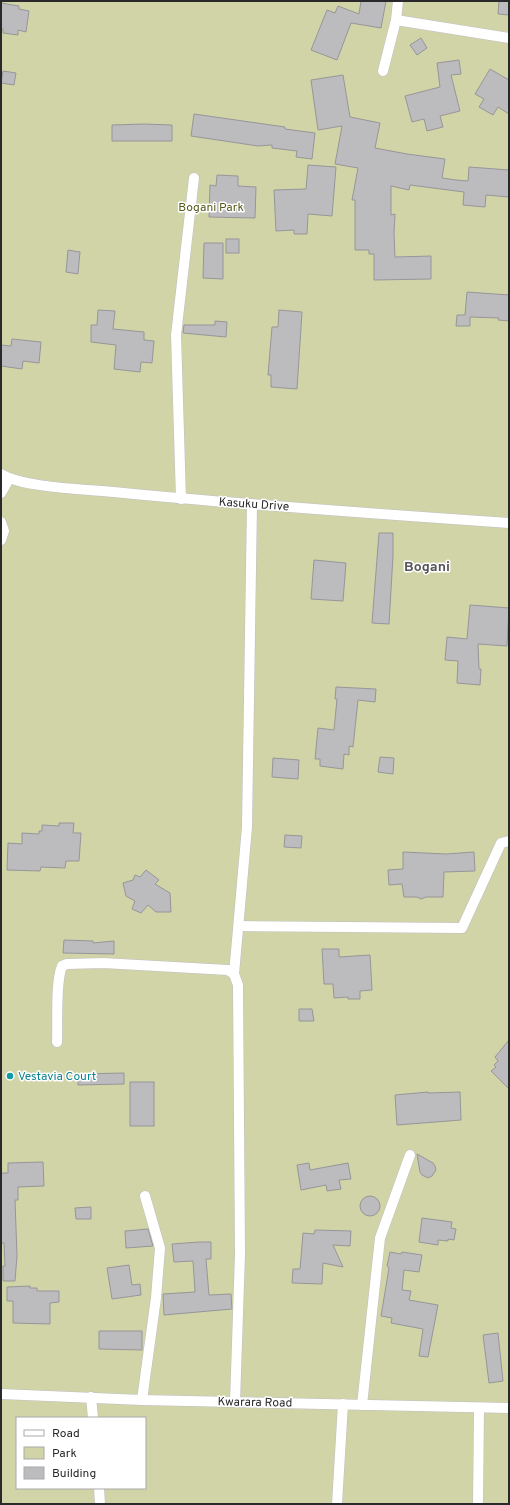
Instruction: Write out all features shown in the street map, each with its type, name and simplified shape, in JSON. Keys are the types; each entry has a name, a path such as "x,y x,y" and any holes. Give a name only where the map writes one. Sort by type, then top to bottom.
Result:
{"street":[{"path":"383,71 396,20 398,1"},
{"path":"396,20 509,38"},
{"path":"181,498 176,335 194,178"},
{"path":"1,493 5,476"},
{"name":"Kasuku Drive","path":"5,476 46,485 181,498 509,523"},
{"path":"235,1402 240,1246 238,985 234,974 247,827 252,504"},
{"path":"1,522 4,531 1,540"},
{"path":"239,926 462,928 500,843 509,841"},
{"path":"57,1042 59,974 62,966 67,964 118,964 228,970 234,974"},
{"path":"362,1405 380,1238 410,1155"},
{"path":"142,1400 156,1298 160,1248 145,1196"},
{"name":"Kwarara Road","path":"1,1394 142,1400 509,1408"},
{"path":"91,1398 93,1417"},
{"path":"337,1504 343,1404"},
{"path":"478,1504 479,1408"},
{"path":"99,1489 100,1504"}],"green space":[{"name":"Bogani Park","path":"1,1 509,1 509,1504 1,1504"}],"building":[{"path":"361,1 386,1 381,28 351,23 337,60 311,50 327,10 335,13 338,6 359,14"},
{"path":"499,1 509,1 509,15 498,14"},
{"path":"1,3 19,6 19,9 29,11 26,32 18,30 18,35 3,33 3,29 1,29"},
{"path":"421,38 427,48 417,55 410,45"},
{"path":"459,60 461,74 451,75 460,111 440,116 443,127 427,131 424,119 412,122 405,96 440,87 437,63"},
{"path":"490,69 509,80 509,114 498,107 493,115 479,107 484,99 475,94"},
{"path":"3,71 16,73 14,85 1,83"},
{"path":"343,75 350,117 380,123 375,148 445,159 442,178 468,181 469,167 509,170 509,197 486,195 485,207 463,205 464,192 410,185 409,190 391,186 391,215 395,214 395,257 431,256 431,279 374,280 374,254 369,254 369,250 355,250 355,200 352,200 358,168 335,164 342,126 318,130 311,80"},
{"path":"194,114 285,127 285,129 315,133 312,159 296,157 297,151 272,148 272,145 258,146 191,136"},
{"path":"112,125 172,125 172,141 112,141"},
{"path":"308,165 336,167 332,216 308,214 307,234 294,234 294,230 276,231 274,190 306,189"},
{"path":"217,175 238,176 238,186 256,187 255,218 209,217 210,185 216,186"},
{"path":"226,239 239,239 239,253 226,253"},
{"path":"204,243 223,243 223,279 203,278"},
{"path":"68,250 80,252 78,274 66,272"},
{"path":"467,292 509,295 509,321 498,320 499,318 470,317 470,326 456,326 457,315 465,315"},
{"path":"98,310 115,311 113,329 144,332 144,340 154,341 152,363 141,362 140,372 114,369 116,345 91,342 91,325 97,325"},
{"path":"279,310 302,312 297,389 271,387 271,375 268,375 272,327 278,327"},
{"path":"215,321 227,322 226,337 183,333 184,325 215,325"},
{"path":"12,339 41,342 39,363 23,361 22,369 1,366 1,345 11,346"},
{"path":"379,533 393,533 389,624 372,623"},
{"path":"314,560 346,563 343,601 311,599"},
{"path":"470,605 509,608 507,646 478,644 479,669 481,669 480,685 457,683 458,661 445,660 447,637 467,639"},
{"path":"336,687 376,689 375,702 358,700 353,747 349,746 349,755 344,754 343,769 320,766 320,759 315,759 318,728 334,730 337,699 335,699"},
{"path":"380,757 394,758 393,774 378,772"},
{"path":"273,758 299,760 298,779 272,777"},
{"path":"59,823 74,823 73,833 81,833 79,861 66,861 65,868 41,867 40,871 7,870 8,843 22,844 22,833 39,834 39,831 42,831 42,825 59,826"},
{"path":"285,835 302,836 301,848 284,847"},
{"path":"403,852 446,854 474,852 475,871 444,872 443,897 426,897 421,899 417,897 404,897 402,884 389,885 388,870 403,869"},
{"path":"146,870 159,880 155,884 170,893 171,912 156,912 148,905 141,913 132,909 135,901 126,896 123,883 133,880 135,875 140,877"},
{"path":"64,940 93,941 93,943 114,941 114,954 63,953"},
{"path":"322,949 339,949 339,957 370,955 372,990 360,991 360,999 348,999 348,997 334,998 333,984 324,984"},
{"path":"299,1009 312,1009 314,1021 299,1021"},
{"path":"509,1040 509,1089 491,1071 496,1067 494,1065 498,1061 495,1057"},
{"path":"124,1073 124,1084 78,1085 78,1074"},
{"path":"130,1082 154,1082 154,1126 130,1126"},
{"path":"428,1092 460,1092 461,1120 397,1125 395,1095"},
{"path":"417,1154 433,1163 436,1170 432,1176 428,1178 422,1175 420,1172"},
{"path":"43,1162 44,1186 18,1187 18,1200 15,1200 17,1256 15,1281 3,1281 3,1266 5,1266 4,1243 1,1243 1,1173 8,1173 8,1163"},
{"path":"309,1163 310,1170 348,1163 351,1179 339,1180 341,1189 327,1191 326,1185 301,1190 297,1165"},
{"path":"366,1196 374,1196 380,1202 380,1210 374,1216 366,1216 360,1210 360,1202"},
{"path":"91,1207 91,1219 76,1219 75,1208"},
{"path":"422,1218 452,1222 451,1228 456,1229 454,1240 438,1240 438,1245 419,1242"},
{"path":"148,1229 153,1246 126,1248 125,1231"},
{"path":"315,1230 351,1231 350,1246 333,1245 343,1267 323,1263 322,1284 292,1283 293,1269 300,1269 303,1233 314,1234"},
{"path":"211,1242 211,1259 206,1259 209,1295 231,1294 232,1309 164,1315 163,1294 195,1292 193,1261 174,1262 172,1244"},
{"path":"390,1252 422,1255 419,1272 404,1270 402,1290 411,1291 409,1300 438,1305 428,1357 419,1356 423,1329 391,1323 392,1318 381,1316 389,1268 387,1266"},
{"path":"129,1265 132,1285 140,1284 141,1295 112,1299 107,1268"},
{"path":"30,1286 30,1288 37,1288 37,1291 59,1291 59,1302 50,1303 50,1324 13,1323 13,1301 7,1301 7,1287"},
{"path":"99,1331 142,1331 142,1350 99,1349"},
{"path":"498,1333 503,1381 489,1383 483,1335"}],"place":[{"name":"Vestavia Court","path":"10,1076"}],"district":[{"name":"Bogani","path":"427,566"}]}
